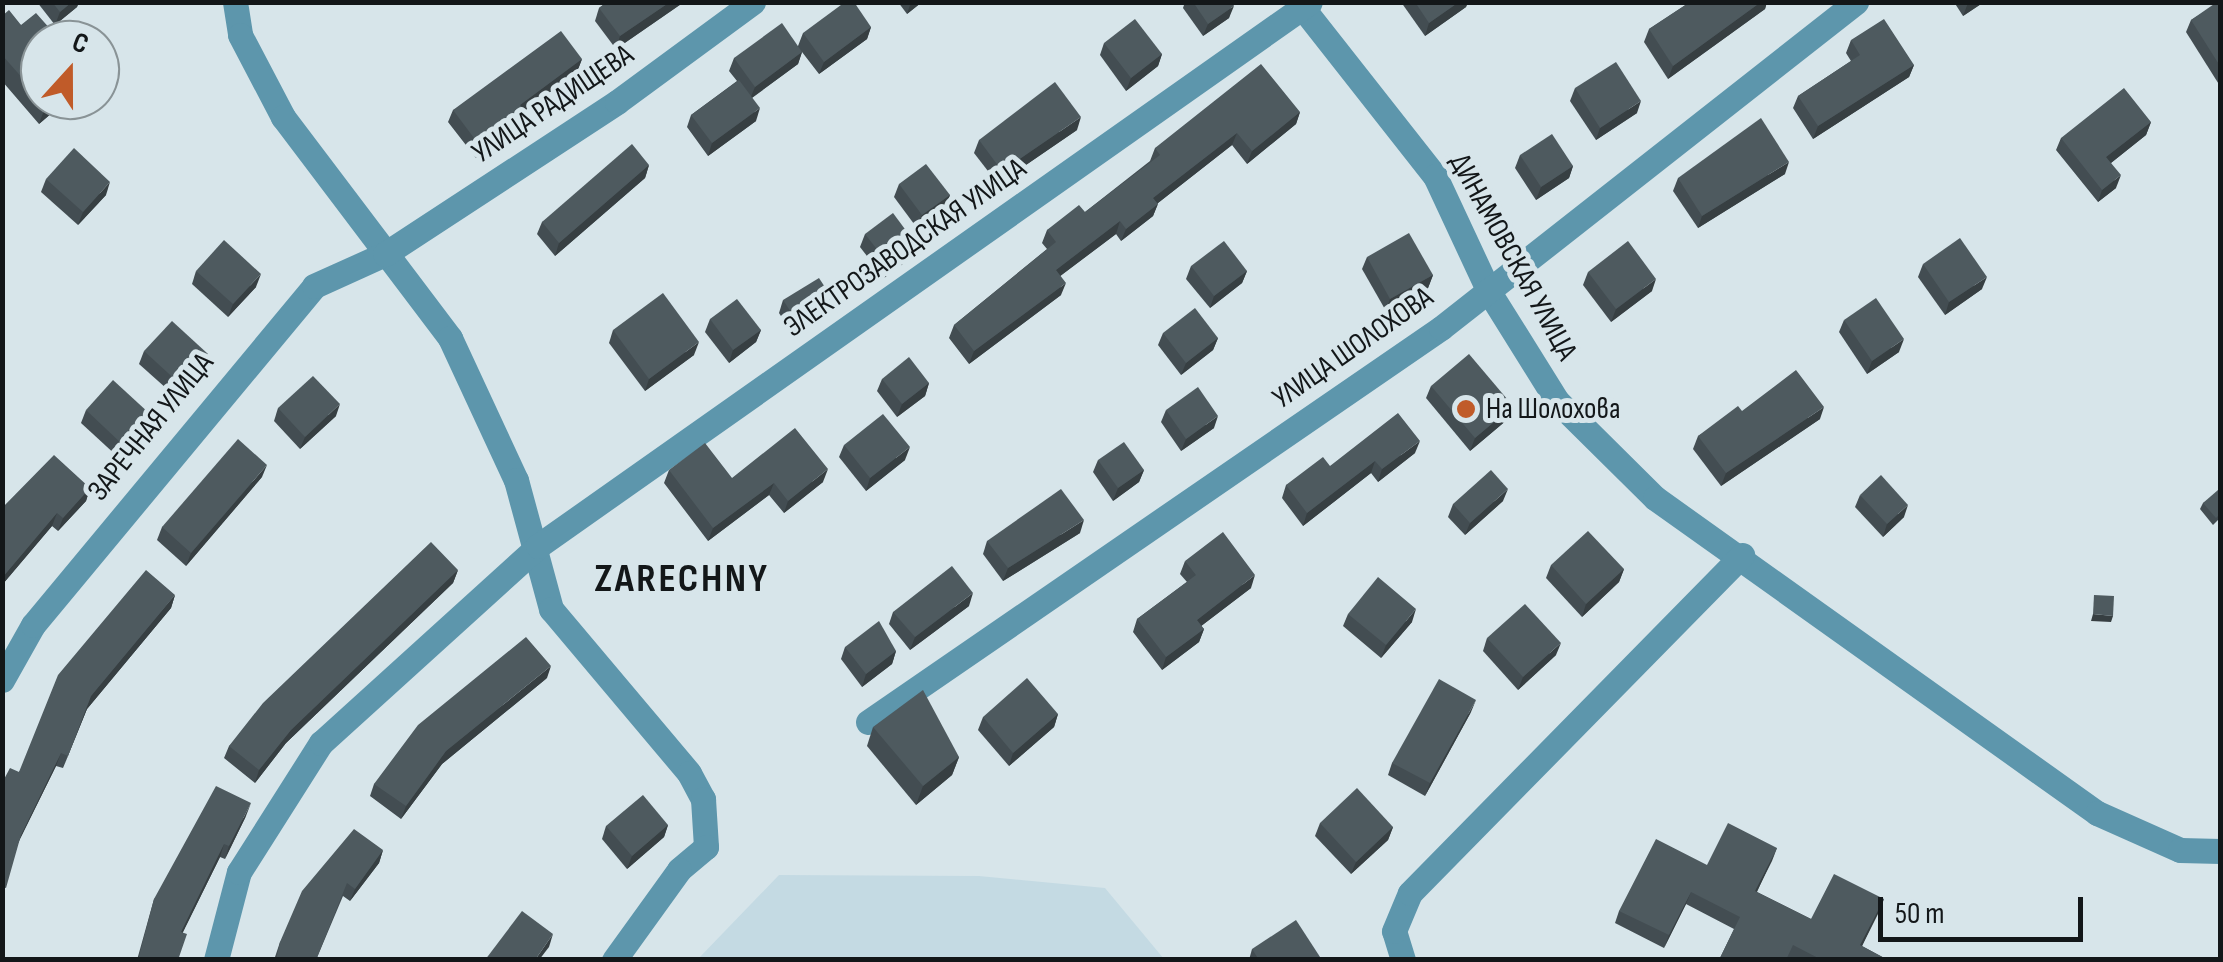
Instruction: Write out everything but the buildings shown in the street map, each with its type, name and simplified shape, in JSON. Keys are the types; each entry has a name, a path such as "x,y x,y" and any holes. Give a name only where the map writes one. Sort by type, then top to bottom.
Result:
{"street":[{"path":"234,2 240,35 284,117 450,338 516,480 538,546 550,608 689,773 703,799 706,847 678,870 614,960"},
{"name":"УЛИЦА РАДИЩЕВА","path":"385,254 617,102 753,2"},
{"name":"УЛИЦА ШОЛОХОВА","path":"868,722 1489,292 1856,2"},
{"name":"ДИНАМОВСКАЯ УЛИЦА","path":"1304,4 1435,176 1489,292 1556,400 1655,498 1742,555 2097,813 2180,850 2220,852"},
{"name":"ЭЛЕКТРОЗАВОДСКАЯ УЛИЦА","path":"216,960 239,872 321,743 538,546 1304,4"},
{"name":"ЗАРЕЧНАЯ УЛИЦА","path":"2,680 33,625 314,286 385,254"},
{"path":"1403,960 1394,932 1410,893 1742,555"}],"shaded area":[{"path":"779,875 979,876 1105,888 1164,959 698,959"}],"place":[{"name":"На Шолохова","path":"1466,409"}],"district":[{"name":"ZARECHNY","path":"682,579"}]}
